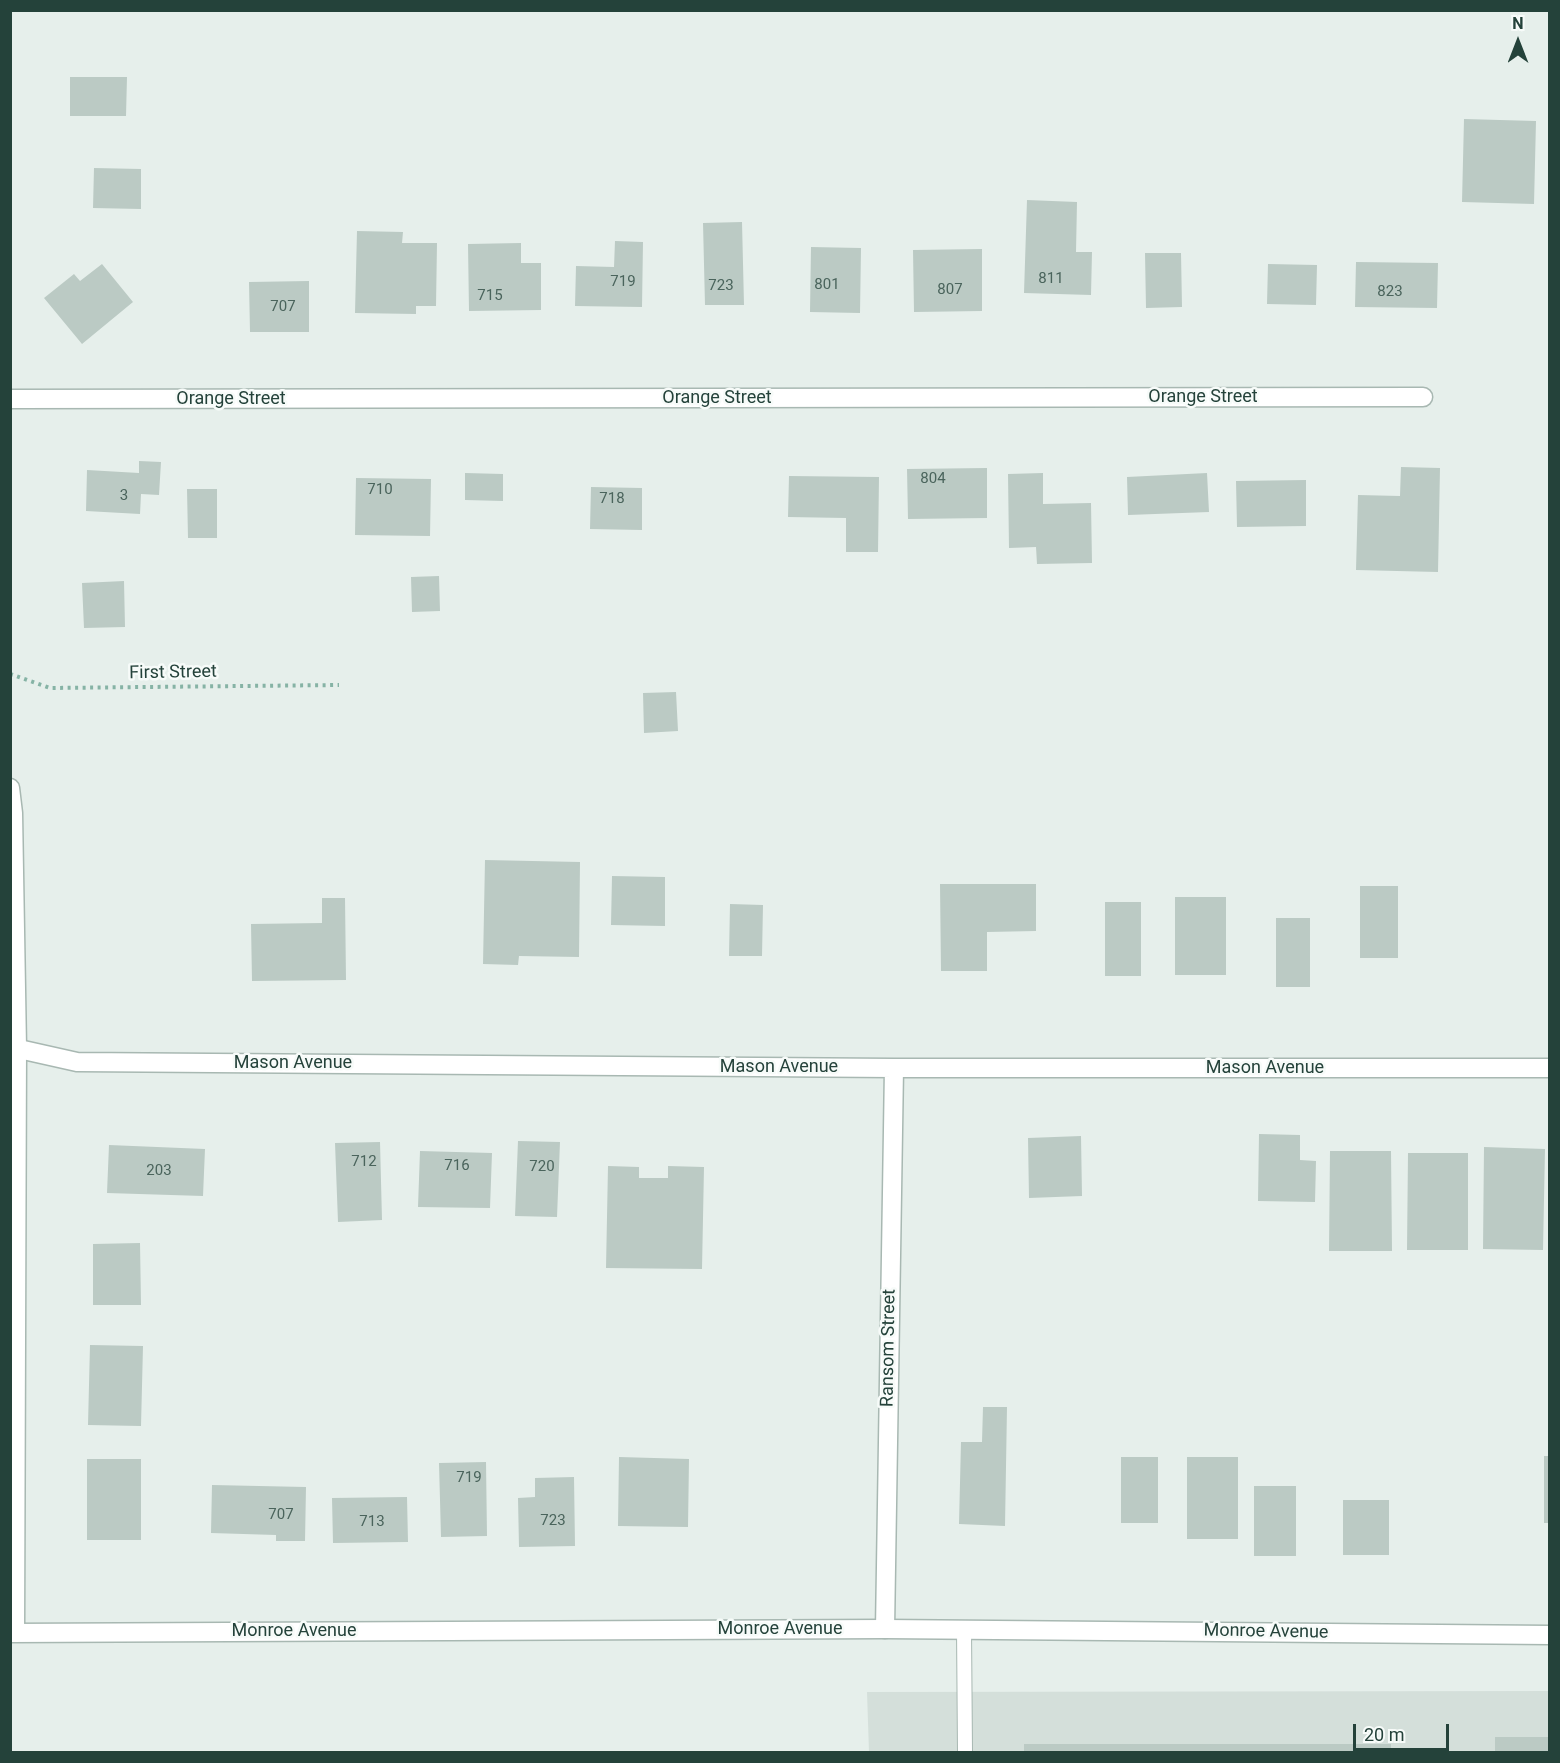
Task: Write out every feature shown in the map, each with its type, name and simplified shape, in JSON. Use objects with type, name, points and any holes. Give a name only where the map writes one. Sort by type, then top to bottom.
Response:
[{"type":"street","name":"Orange Street","points":[[10,399],[1423,397]]},
{"type":"street","points":[[10,788],[13,813],[14,1047],[13,1633]]},
{"type":"street","name":"Mason Avenue","points":[[14,1047],[77,1062],[894,1068],[1550,1068]]},
{"type":"street","name":"Ransom Street","points":[[885,1629],[894,1068]]},
{"type":"street","name":"Monroe Avenue","points":[[13,1633],[964,1629],[1550,1635]]},
{"type":"lane","points":[[964,1629],[965,1752]]},
{"type":"path","name":"First Street","points":[[10,674],[50,688],[339,685]]},
{"type":"shaded area","points":[[1549,1691],[1549,1752],[869,1752],[867,1692]]},
{"type":"building","points":[[70,77],[127,77],[126,116],[70,116]]},
{"type":"building","points":[[1464,119],[1536,121],[1534,204],[1462,202]]},
{"type":"building","points":[[94,168],[141,169],[141,209],[93,208]]},
{"type":"building","points":[[1027,200],[1077,202],[1076,252],[1092,252],[1091,295],[1024,293]]},
{"type":"building","points":[[742,222],[744,305],[705,305],[703,223]]},
{"type":"building","points":[[357,231],[403,232],[402,243],[437,243],[436,306],[416,306],[416,314],[355,313]]},
{"type":"building","points":[[615,241],[643,242],[642,307],[575,306],[576,266],[614,267]]},
{"type":"building","points":[[521,243],[521,263],[541,263],[541,310],[469,311],[468,244]]},
{"type":"building","points":[[811,247],[861,248],[860,313],[810,312]]},
{"type":"building","points":[[982,249],[982,311],[914,312],[913,250]]},
{"type":"building","points":[[1145,253],[1181,253],[1182,307],[1146,308]]},
{"type":"building","points":[[1356,262],[1438,263],[1437,308],[1355,307]]},
{"type":"building","points":[[102,264],[133,302],[82,344],[44,298],[74,274],[80,281]]},
{"type":"building","points":[[1268,264],[1317,265],[1316,305],[1267,304]]},
{"type":"building","points":[[309,281],[309,332],[250,332],[249,282]]},
{"type":"building","points":[[139,461],[161,462],[159,495],[141,494],[140,514],[86,511],[87,470],[139,473]]},
{"type":"building","points":[[1401,467],[1440,468],[1438,572],[1356,570],[1358,495],[1400,496]]},
{"type":"building","points":[[987,468],[987,518],[908,519],[907,469]]},
{"type":"building","points":[[465,473],[503,474],[503,501],[465,500]]},
{"type":"building","points":[[1043,473],[1043,504],[1091,503],[1092,563],[1037,564],[1036,547],[1009,548],[1008,474]]},
{"type":"building","points":[[1207,473],[1209,512],[1128,515],[1127,477]]},
{"type":"building","points":[[789,476],[879,477],[878,552],[846,552],[846,518],[788,517]]},
{"type":"building","points":[[356,478],[431,479],[430,536],[355,535]]},
{"type":"building","points":[[1306,480],[1306,526],[1237,527],[1236,481]]},
{"type":"building","points":[[591,487],[642,488],[642,530],[590,529]]},
{"type":"building","points":[[187,489],[217,489],[217,538],[188,538]]},
{"type":"building","points":[[439,576],[440,611],[412,612],[411,577]]},
{"type":"building","points":[[124,581],[125,627],[84,628],[82,583]]},
{"type":"building","points":[[676,692],[678,731],[644,733],[643,693]]},
{"type":"building","points":[[485,860],[580,862],[579,957],[519,956],[518,965],[483,964]]},
{"type":"building","points":[[612,876],[665,877],[665,926],[611,925]]},
{"type":"building","points":[[940,884],[1036,884],[1036,931],[987,932],[987,971],[941,971]]},
{"type":"building","points":[[1360,886],[1398,886],[1398,958],[1360,958]]},
{"type":"building","points":[[1175,897],[1226,897],[1226,975],[1175,975]]},
{"type":"building","points":[[322,898],[345,898],[346,980],[252,981],[251,924],[322,923]]},
{"type":"building","points":[[1105,902],[1141,902],[1141,976],[1105,976]]},
{"type":"building","points":[[730,904],[763,905],[762,956],[729,956]]},
{"type":"building","points":[[1276,918],[1310,918],[1310,987],[1276,987]]},
{"type":"building","points":[[1259,1134],[1300,1135],[1300,1160],[1316,1161],[1315,1202],[1258,1201]]},
{"type":"building","points":[[1081,1136],[1082,1196],[1029,1198],[1028,1138]]},
{"type":"building","points":[[518,1141],[560,1142],[557,1217],[515,1216]]},
{"type":"building","points":[[380,1142],[382,1220],[338,1222],[335,1143]]},
{"type":"building","points":[[109,1145],[205,1149],[203,1196],[107,1193]]},
{"type":"building","points":[[1484,1147],[1545,1149],[1543,1250],[1483,1249]]},
{"type":"building","points":[[420,1151],[492,1153],[490,1208],[418,1207]]},
{"type":"building","points":[[1330,1151],[1391,1151],[1392,1251],[1329,1251]]},
{"type":"building","points":[[1408,1153],[1468,1153],[1468,1250],[1407,1250]]},
{"type":"building","points":[[608,1166],[639,1167],[639,1178],[668,1178],[668,1166],[704,1167],[702,1269],[606,1268]]},
{"type":"building","points":[[140,1243],[141,1305],[93,1305],[93,1244]]},
{"type":"building","points":[[90,1345],[143,1346],[141,1426],[88,1425]]},
{"type":"building","points":[[983,1407],[1007,1407],[1005,1526],[959,1524],[961,1442],[982,1442]]},
{"type":"building","points":[[1544,1456],[1550,1456],[1550,1523],[1544,1523]]},
{"type":"building","points":[[619,1457],[689,1459],[688,1527],[618,1526]]},
{"type":"building","points":[[1121,1457],[1158,1457],[1158,1523],[1121,1523]]},
{"type":"building","points":[[1187,1457],[1238,1457],[1238,1539],[1187,1539]]},
{"type":"building","points":[[87,1459],[141,1459],[141,1540],[87,1540]]},
{"type":"building","points":[[486,1462],[487,1536],[441,1537],[439,1463]]},
{"type":"building","points":[[574,1477],[575,1546],[519,1547],[518,1498],[535,1497],[535,1478]]},
{"type":"building","points":[[212,1485],[306,1487],[305,1541],[276,1541],[276,1535],[211,1533]]},
{"type":"building","points":[[1254,1486],[1296,1486],[1296,1556],[1254,1556]]},
{"type":"building","points":[[407,1497],[408,1542],[333,1543],[332,1498]]},
{"type":"building","points":[[1343,1500],[1389,1500],[1389,1555],[1343,1555]]},
{"type":"building","points":[[1495,1737],[1550,1737],[1550,1752],[1495,1752]]},
{"type":"building","points":[[1024,1744],[1391,1744],[1391,1752],[1024,1752]]}]
